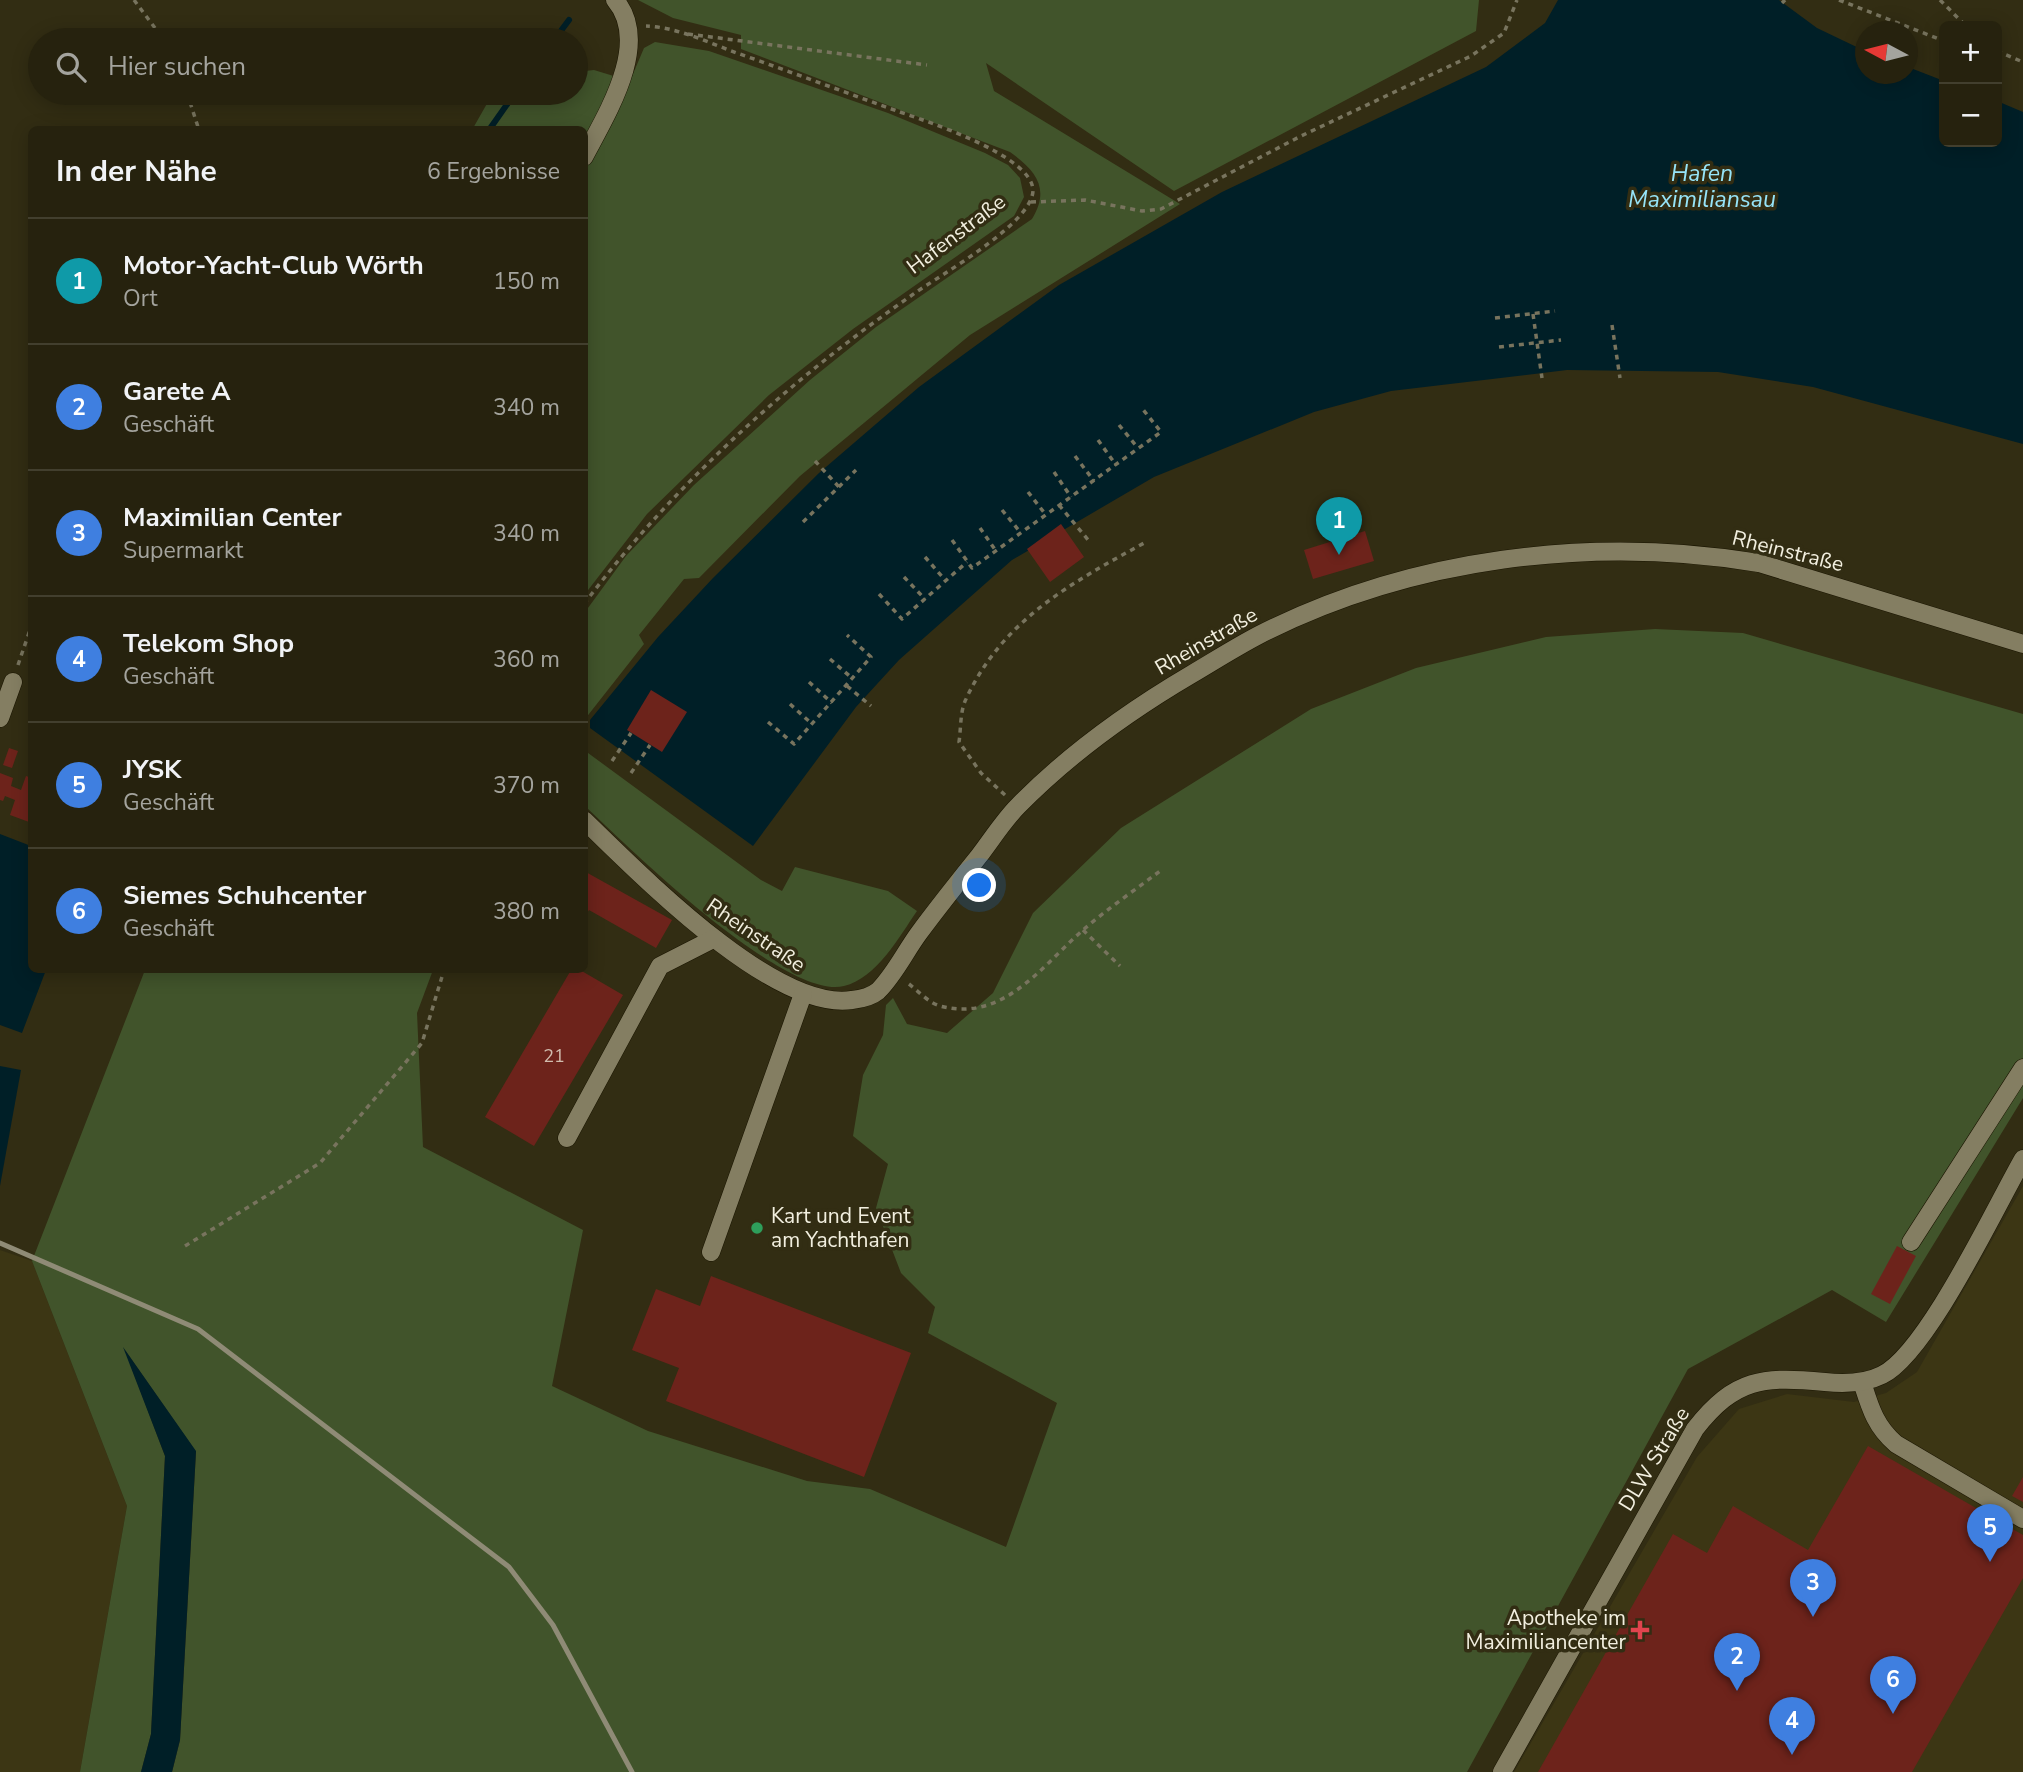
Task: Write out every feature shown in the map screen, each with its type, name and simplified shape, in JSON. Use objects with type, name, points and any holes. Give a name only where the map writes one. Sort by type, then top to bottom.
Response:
[{"type":"lane","points":[[588,148],[624,70],[630,50],[629,25],[615,0]]},
{"type":"lane","name":"Rheinstraße","points":[[588,824],[713,939],[803,994],[830,1001],[857,1000],[875,994],[894,973],[917,936],[1017,807],[1092,740],[1166,689],[1259,635],[1344,600],[1392,584],[1491,563],[1582,552],[1648,551],[1723,557],[1759,563],[2023,644]]},
{"type":"lane","points":[[0,718],[13,682]]},
{"type":"lane","points":[[567,1138],[660,966],[713,939]]},
{"type":"lane","points":[[711,1252],[803,994]]},
{"type":"lane","points":[[1911,1242],[2023,1068]]},
{"type":"lane","name":"DLW Straße","points":[[1502,1772],[1695,1429],[1710,1410],[1731,1392],[1759,1380],[1862,1382],[1897,1366],[1922,1336],[2023,1160]]},
{"type":"lane","points":[[1862,1382],[1873,1416],[1884,1433],[1896,1444],[2023,1519]]},
{"type":"path","points":[[134,0],[155,28]]},
{"type":"path","points":[[1031,202],[1085,200],[1142,211],[1161,209],[1301,135],[1471,56],[1504,33],[1517,0]]},
{"type":"path","points":[[1839,0],[1939,39]]},
{"type":"path","points":[[1940,0],[1961,21]]},
{"type":"path","name":"Hafenstraße","points":[[588,599],[616,562],[716,453],[798,382],[886,313],[1002,233],[1031,202],[1033,188],[1025,172],[1002,154],[910,116],[682,34],[652,26],[629,25]]},
{"type":"path","points":[[682,34],[721,36],[927,65]]},
{"type":"path","points":[[2002,53],[2023,62]]},
{"type":"path","points":[[191,105],[198,126]]},
{"type":"path","points":[[1495,318],[1555,311]]},
{"type":"path","points":[[1533,314],[1542,378]]},
{"type":"path","points":[[1612,325],[1620,378]]},
{"type":"path","points":[[1499,347],[1561,340]]},
{"type":"path","points":[[952,540],[972,568],[1161,432],[1141,407]]},
{"type":"path","points":[[1119,425],[1138,448]]},
{"type":"path","points":[[1098,440],[1116,465]]},
{"type":"path","points":[[1075,456],[1094,481]]},
{"type":"path","points":[[815,461],[839,487]]},
{"type":"path","points":[[803,522],[856,470]]},
{"type":"path","points":[[1054,472],[1071,497]]},
{"type":"path","points":[[1028,492],[1046,515]]},
{"type":"path","points":[[1059,505],[1089,541]]},
{"type":"path","points":[[1002,510],[1021,533]]},
{"type":"path","points":[[980,528],[996,551]]},
{"type":"path","points":[[1017,807],[981,773],[959,742],[965,701],[1000,643],[1062,588],[1146,542]]},
{"type":"path","points":[[925,557],[946,580]]},
{"type":"path","points":[[879,594],[902,619],[968,562]]},
{"type":"path","points":[[905,577],[925,599]]},
{"type":"path","points":[[768,722],[794,744],[847,686],[871,657],[847,635]]},
{"type":"path","points":[[13,682],[28,636]]},
{"type":"path","points":[[830,659],[853,679]]},
{"type":"path","points":[[809,682],[832,702]]},
{"type":"path","points":[[847,686],[871,706]]},
{"type":"path","points":[[790,704],[812,724]]},
{"type":"path","points":[[612,761],[631,733]]},
{"type":"path","points":[[631,773],[650,745]]},
{"type":"path","points":[[894,973],[938,1006],[968,1008],[1007,999],[1047,966],[1083,930],[1160,871]]},
{"type":"path","points":[[1083,930],[1120,966]]},
{"type":"path","points":[[185,1245],[320,1163],[422,1043],[442,973]]},
{"type":"shaded area","points":[[2023,1186],[2023,1772],[1514,1772],[1697,1457],[1739,1409],[1787,1394],[1854,1402],[1886,1393],[1917,1372]]},
{"type":"shaded area","points":[[0,1250],[32,1261],[127,1506],[80,1772],[0,1772]]},
{"type":"green space","points":[[638,0],[1479,0],[1476,31],[1174,191],[986,63],[994,91],[1180,204],[970,335],[800,476],[699,578],[684,579],[639,635],[644,644],[588,715],[588,608],[626,556],[694,485],[810,380],[876,327],[1032,219],[1040,198],[1038,181],[1033,173],[1010,152],[741,49],[741,35],[673,18]]},
{"type":"green space","points":[[655,42],[709,51],[888,113],[1008,165],[1020,178],[1024,197],[1014,216],[853,329],[769,395],[647,514],[588,590],[588,126],[474,126],[486,105],[588,105],[588,71],[630,81],[644,48]]},
{"type":"green space","points":[[1655,629],[1743,633],[2023,714],[2023,1098],[1886,1322],[1832,1290],[1688,1369],[1467,1772],[172,1772],[180,1740],[196,1452],[125,1350],[165,1456],[151,1734],[141,1772],[80,1772],[127,1506],[32,1261],[144,973],[432,973],[417,1013],[423,1147],[583,1230],[552,1386],[648,1431],[807,1481],[870,1489],[1006,1547],[1057,1403],[928,1333],[935,1307],[901,1273],[876,1208],[888,1164],[853,1136],[863,1075],[883,1035],[886,1005],[893,998],[907,1024],[947,1033],[993,993],[1033,913],[1121,828],[1311,709],[1416,668],[1546,637]]},
{"type":"green space","points":[[588,753],[761,880],[782,891],[795,867],[888,891],[917,911],[895,944],[867,975],[844,986],[818,984],[785,970],[747,946],[708,917],[588,809]]},
{"type":"water","name":"Hafen Maximiliansau","points":[[1558,0],[1779,0],[1817,28],[1855,46],[1855,84],[1918,84],[1918,71],[1939,79],[1939,147],[2002,147],[2002,103],[2023,112],[2023,444],[1813,387],[1718,372],[1567,370],[1391,391],[1314,412],[1154,477],[1012,560],[899,660],[856,707],[753,846],[590,728],[590,720],[658,637],[713,578],[819,473],[919,387],[1059,285],[1222,192],[1486,67],[1545,23]]},
{"type":"water","points":[[0,834],[28,845],[28,973],[45,973],[22,1033],[0,1025]]},
{"type":"water","points":[[0,1066],[21,1070],[0,1186]]},
{"type":"water","points":[[123,1347],[196,1451],[180,1740],[172,1772],[141,1772],[151,1734],[165,1456]]},
{"type":"building","points":[[1061,524],[1084,557],[1050,582],[1027,549]]},
{"type":"building","points":[[1365,531],[1374,561],[1313,579],[1304,550]]},
{"type":"building","points":[[651,690],[687,712],[662,752],[627,730]]},
{"type":"building","points":[[9,748],[18,751],[12,768],[3,765]]},
{"type":"building","points":[[0,773],[13,778],[11,786],[21,790],[28,777],[28,822],[10,815],[15,800],[5,796],[3,801],[0,800]]},
{"type":"building","points":[[588,873],[672,920],[656,948],[589,910]]},
{"type":"building","points":[[569,973],[585,973],[623,995],[534,1146],[485,1117]]},
{"type":"building","points":[[1897,1246],[1916,1256],[1890,1304],[1871,1294]]},
{"type":"building","points":[[711,1276],[911,1353],[864,1477],[666,1401],[679,1368],[632,1350],[656,1289],[700,1306]]},
{"type":"building","points":[[1868,1446],[2023,1535],[2023,1578],[1912,1772],[1538,1772],[1673,1534],[1707,1553],[1733,1506],[1808,1550]]},
{"type":"building","points":[[2023,1477],[2023,1502],[2012,1496]]},
{"type":"waterway","points":[[563,28],[569,20]]},
{"type":"waterway","points":[[492,126],[507,105]]},
{"type":"railway","points":[[0,1243],[198,1329],[509,1567],[553,1625],[632,1772]]},
{"type":"place","name":"Motor-Yacht-Club Wörth","points":[[1339,555]]},
{"type":"place","name":"Kart und Event am Yachthafen","points":[[757,1228]]},
{"type":"place","name":"JYSK","points":[[1990,1562]]},
{"type":"place","name":"Maximilian Center","points":[[1813,1617]]},
{"type":"place","name":"Apotheke im Maximiliancenter","points":[[1640,1630]]},
{"type":"place","name":"Garete A","points":[[1737,1691]]},
{"type":"place","name":"Siemes Schuhcenter","points":[[1893,1714]]},
{"type":"place","name":"Telekom Shop","points":[[1792,1755]]}]
